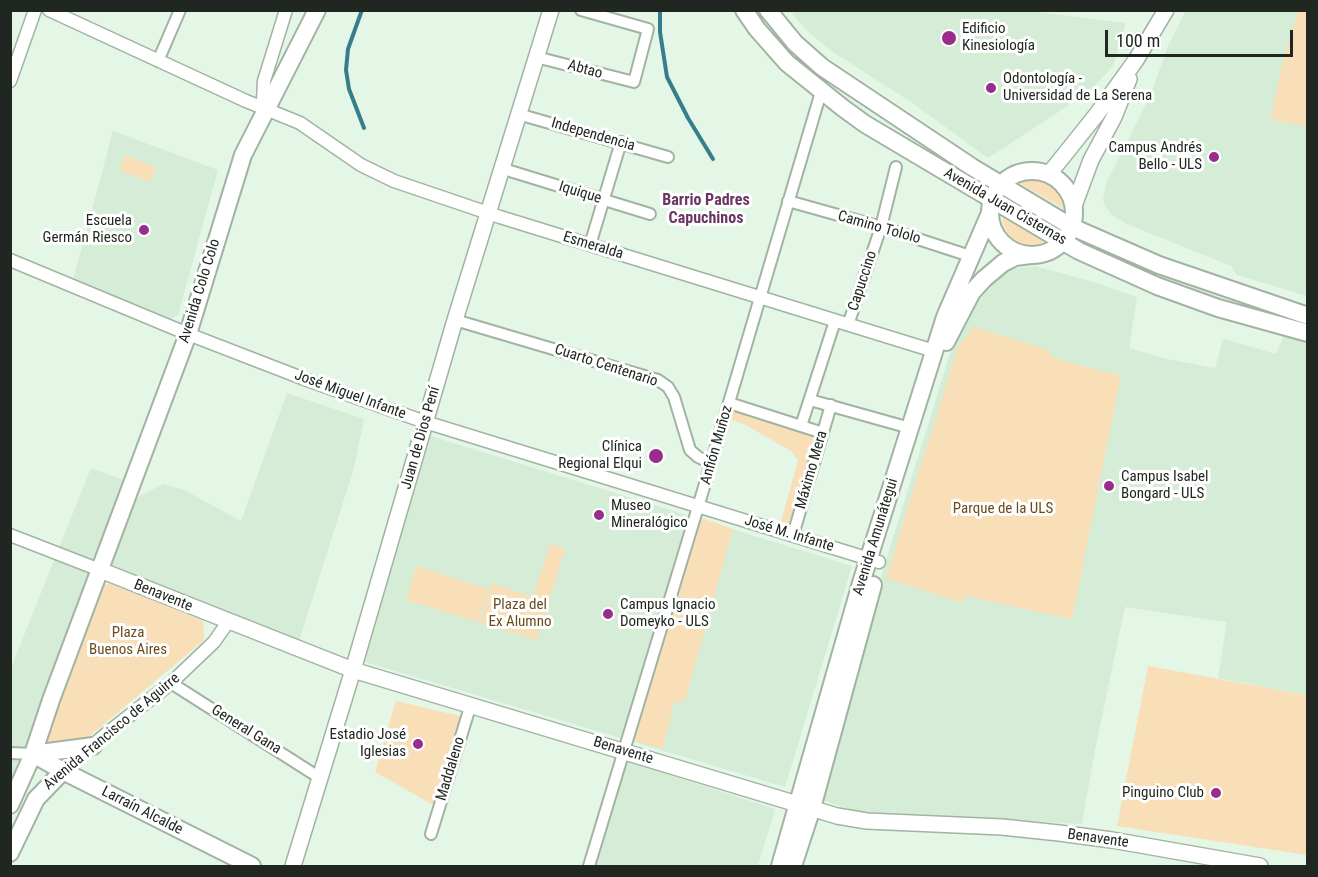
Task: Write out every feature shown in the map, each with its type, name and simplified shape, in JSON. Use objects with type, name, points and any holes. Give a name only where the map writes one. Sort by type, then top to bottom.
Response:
[{"type":"main road","points":[[266,109],[317,10]]},
{"type":"main road","name":"Juan de Dios Pení","points":[[293,867],[455,320],[551,10]]},
{"type":"main road","name":"Avenida Juan Cisternas","points":[[744,10],[774,49],[820,92],[991,206],[1308,316]]},
{"type":"main road","name":"Avenida Juan Cisternas","points":[[768,10],[795,43],[822,67],[900,121],[1001,184],[1067,234],[1079,251],[1157,286],[1218,308],[1308,333]]},
{"type":"main road","points":[[1049,174],[1136,60],[1166,10]]},
{"type":"main road","points":[[1067,234],[1074,206],[1091,160],[1117,111],[1136,60]]},
{"type":"main road","name":"Avenida Colo Colo","points":[[100,570],[188,334],[243,155],[266,109]]},
{"type":"main road","points":[[1001,184],[1020,172],[1035,170],[1049,174],[1066,187],[1074,206]]},
{"type":"main road","name":"Avenida Amunátegui","points":[[793,867],[806,806],[910,428],[945,316],[1001,184]]},
{"type":"main road","points":[[991,206],[993,229],[1002,243],[1016,252],[1031,255]]},
{"type":"main road","name":"Avenida Amunátegui","points":[[874,560],[947,340],[972,292],[984,279],[1009,260],[1048,252],[1067,234]]},
{"type":"main road","name":"Benavente","points":[[100,570],[353,670],[837,816],[867,821],[1002,827],[1059,833],[1112,840],[1220,863],[1260,867]]},
{"type":"main road","name":"Avenida Francisco de Aguirre","points":[[10,805],[33,754],[100,570]]},
{"type":"main road","points":[[33,754],[93,746]]},
{"type":"main road","name":"Larraín Alcalde","points":[[33,754],[252,867]]},
{"type":"main road","name":"Avenida Francisco de Aguirre","points":[[10,853],[36,799],[63,771]]},
{"type":"main road","name":"Avenida Amunátegui","points":[[780,867],[806,806]]},
{"type":"street","points":[[10,81],[35,10]]},
{"type":"street","name":"Esmeralda","points":[[49,10],[308,127],[351,159],[382,177],[488,213],[934,351]]},
{"type":"street","points":[[158,61],[180,10]]},
{"type":"street","name":"Avenida Colo Colo","points":[[266,109],[263,100],[264,81],[286,10]]},
{"type":"street","name":"Abtao","points":[[536,57],[634,82],[648,29],[581,10]]},
{"type":"street","name":"Anfión Muñoz","points":[[589,867],[699,507],[820,92]]},
{"type":"street","name":"Independencia","points":[[518,114],[668,157]]},
{"type":"street","points":[[590,245],[621,142]]},
{"type":"street","name":"Capuccino","points":[[848,325],[881,227],[896,167]]},
{"type":"street","name":"Iquique","points":[[510,171],[650,214]]},
{"type":"street","name":"Camino Tololo","points":[[788,201],[881,227],[970,256]]},
{"type":"street","name":"José Miguel Infante","points":[[10,260],[188,334],[425,422],[699,507]]},
{"type":"street","name":"Cuarto Centenario","points":[[455,320],[658,380],[668,387],[674,397],[690,450],[711,463]]},
{"type":"street","name":"Máximo Mera","points":[[801,426],[835,321]]},
{"type":"street","points":[[810,400],[910,428]]},
{"type":"street","points":[[729,403],[823,433]]},
{"type":"street","name":"Máximo Mera","points":[[793,536],[831,405]]},
{"type":"street","name":"José M. Infante","points":[[699,507],[874,560]]},
{"type":"street","name":"Benavente","points":[[10,535],[100,570]]},
{"type":"street","name":"Avenida Francisco de Aguirre","points":[[63,771],[171,683],[214,642],[228,622]]},
{"type":"street","name":"General Gana","points":[[171,683],[320,778]]},
{"type":"street","name":"Maddaleno","points":[[431,834],[471,704]]},
{"type":"street","points":[[10,753],[33,754]]},
{"type":"shaded area","name":"Odontología - Universidad de La Serena","points":[[790,11],[1029,11],[1126,23],[1113,66],[1086,95],[1070,93],[1069,105],[988,158],[911,102],[833,52],[808,32]]},
{"type":"shaded area","name":"Campus Andrés Bello - ULS","points":[[1186,11],[1307,11],[1307,296],[1237,275],[1231,266],[1127,224],[1112,215],[1105,206],[1103,200],[1106,183],[1149,99],[1168,46]]},
{"type":"shaded area","name":"Escuela Germán Riesco","points":[[113,131],[218,170],[178,315],[165,322],[73,280]]},
{"type":"shaded area","name":"Campus Isabel Bongard - ULS","points":[[1035,266],[1137,297],[1129,348],[1167,359],[1215,368],[1223,339],[1276,354],[1284,335],[1307,341],[1307,695],[1218,678],[1227,622],[1125,607],[1082,824],[855,811],[813,797],[956,334],[978,291],[990,281],[1012,269]]},
{"type":"shaded area","points":[[287,393],[364,419],[354,468],[299,641],[105,566],[133,500],[163,484],[184,490],[241,521]]},
{"type":"shaded area","name":"Campus Ignacio Domeyko - ULS","points":[[427,435],[852,566],[785,787],[365,662]]},
{"type":"shaded area","points":[[91,468],[126,481],[11,789],[11,668]]},
{"type":"shaded area","points":[[623,760],[775,809],[758,866],[591,866]]},
{"type":"green space","points":[[1298,11],[1307,11],[1307,126],[1271,120],[1280,72]]},
{"type":"green space","points":[[125,155],[156,167],[150,182],[119,170]]},
{"type":"green space","points":[[1036,176],[1050,178],[1062,187],[1069,198],[1071,213],[1018,182]]},
{"type":"green space","points":[[1002,214],[1050,243],[1028,246],[1017,242],[1004,227]]},
{"type":"green space","name":"Parque de la ULS","points":[[974,327],[1048,350],[1052,356],[1063,361],[1121,376],[1072,619],[965,596],[962,603],[886,578],[958,347]]},
{"type":"green space","points":[[733,410],[819,436],[793,525],[781,522],[798,460],[791,451],[744,424],[730,419]]},
{"type":"green space","points":[[699,517],[733,529],[685,701],[674,703],[663,749],[632,740]]},
{"type":"green space","name":"Plaza del Ex Alumno","points":[[550,544],[565,549],[537,640],[480,623],[491,583],[533,597]]},
{"type":"green space","points":[[416,566],[488,589],[478,622],[406,600]]},
{"type":"green space","name":"Plaza Buenos Aires","points":[[112,584],[203,621],[204,640],[85,740],[53,747],[45,743],[99,585]]},
{"type":"green space","name":"Pinguino Club","points":[[1148,666],[1307,695],[1307,855],[1117,826]]},
{"type":"green space","name":"Estadio José Iglesias","points":[[396,701],[460,716],[437,807],[375,772]]},
{"type":"waterway","points":[[362,10],[348,49],[346,70],[349,89],[364,128]]},
{"type":"waterway","points":[[660,10],[660,32],[667,77],[713,159]]},
{"type":"place","name":"Edificio Kinesiología","points":[[949,38]]},
{"type":"place","name":"Odontología - Universidad de La Serena","points":[[991,88]]},
{"type":"place","name":"Campus Andrés Bello - ULS","points":[[1214,157]]},
{"type":"place","name":"Escuela Germán Riesco","points":[[144,230]]},
{"type":"place","name":"Clínica Regional Elqui","points":[[656,456]]},
{"type":"place","name":"Campus Isabel Bongard - ULS","points":[[1109,486]]},
{"type":"place","name":"Museo Mineralógico","points":[[599,515]]},
{"type":"place","name":"Campus Ignacio Domeyko - ULS","points":[[608,614]]},
{"type":"place","name":"Estadio José Iglesias","points":[[418,744]]},
{"type":"place","name":"Pinguino Club","points":[[1216,793]]},
{"type":"district","name":"Barrio Padres Capuchinos","points":[[706,210]]}]
